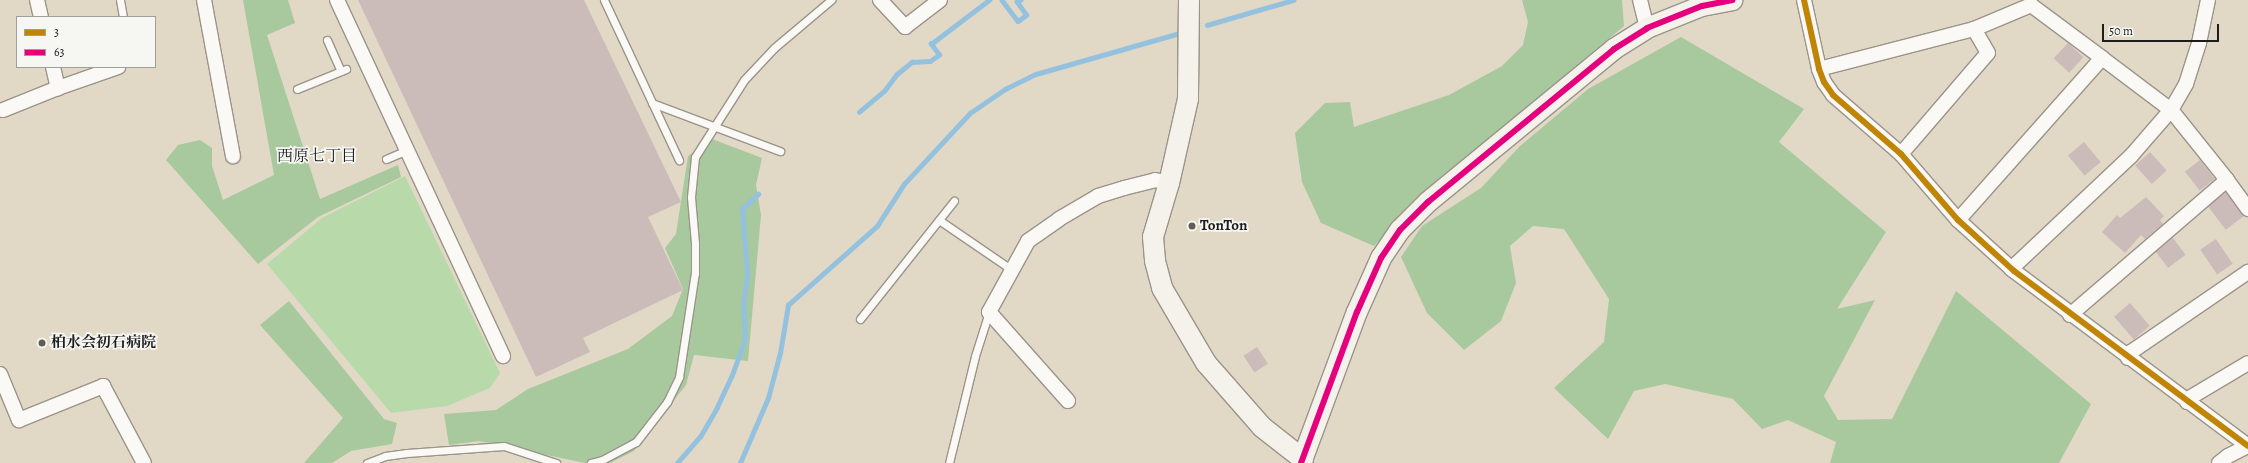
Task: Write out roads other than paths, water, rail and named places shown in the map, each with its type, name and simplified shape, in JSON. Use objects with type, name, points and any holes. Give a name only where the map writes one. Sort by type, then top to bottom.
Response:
[{"type":"street","points":[[37,0],[41,16]]},
{"type":"street","points":[[204,0],[233,156]]},
{"type":"street","points":[[337,0],[503,356]]},
{"type":"street","points":[[880,0],[905,27],[940,0]]},
{"type":"street","points":[[1189,0],[1188,99],[1169,183],[1153,237],[1155,261],[1162,288],[1206,363],[1262,427],[1304,462],[1357,312],[1381,258],[1400,230],[1428,202],[1614,49],[1647,28],[1702,6],[1732,0]]},
{"type":"street","points":[[1640,0],[1647,28]]},
{"type":"street","points":[[1804,0],[1819,69],[1824,82],[1833,95],[1901,154],[1958,220],[2011,269],[2070,315],[2248,446],[2228,456],[2219,463]]},
{"type":"street","points":[[2011,269],[2131,156],[2171,110],[2186,84],[2199,43],[2208,0]]},
{"type":"street","points":[[1819,69],[1974,29],[2034,3],[2102,58],[2171,110],[2248,208]]},
{"type":"street","points":[[1901,154],[1988,53],[1974,29]]},
{"type":"street","points":[[1958,220],[2102,58]]},
{"type":"street","points":[[53,68],[58,88]]},
{"type":"street","points":[[3,110],[58,88],[115,68]]},
{"type":"street","points":[[1068,401],[989,312],[1028,241],[1079,206],[1098,196],[1154,180],[1169,183]]},
{"type":"street","points":[[2070,315],[2227,180]]},
{"type":"street","points":[[2128,358],[2131,352],[2248,272]]},
{"type":"street","points":[[2187,402],[2191,397],[2248,363]]},
{"type":"street","points":[[0,374],[19,420],[103,386],[144,463]]},
{"type":"lane","points":[[120,0],[123,16]]},
{"type":"lane","points":[[604,0],[680,160]]},
{"type":"lane","points":[[591,463],[602,460],[636,442],[664,408],[679,377],[695,273],[696,243],[690,197],[695,157],[749,75],[774,48],[831,0]]},
{"type":"lane","points":[[297,89],[343,70],[327,40]]},
{"type":"lane","points":[[652,103],[715,128],[780,151]]},
{"type":"lane","points":[[386,159],[407,150]]},
{"type":"lane","points":[[860,319],[954,201]]},
{"type":"lane","points":[[939,220],[1012,270]]},
{"type":"lane","points":[[949,463],[975,356],[989,312]]},
{"type":"lane","points":[[367,463],[385,456],[408,453],[504,446],[556,463]]},
{"type":"waterway","points":[[859,112],[884,91],[897,74],[912,62],[930,61],[939,55],[931,44],[989,0]]},
{"type":"waterway","points":[[1002,0],[1018,21],[1026,15],[1017,2],[1020,0]]},
{"type":"waterway","points":[[1207,25],[1293,0]]},
{"type":"waterway","points":[[740,463],[768,398],[780,353],[788,305],[877,226],[904,184],[970,113],[1005,89],[1036,74],[1180,33]]},
{"type":"waterway","points":[[677,463],[700,437],[717,407],[732,375],[745,339],[743,304],[747,274],[742,209],[758,194]]},
{"type":"place","name":"TonTon","points":[[1192,226]]},
{"type":"place","name":"柏水会初石病院","points":[[42,343]]},
{"type":"district","name":"西原七丁目","points":[[317,156]]}]
